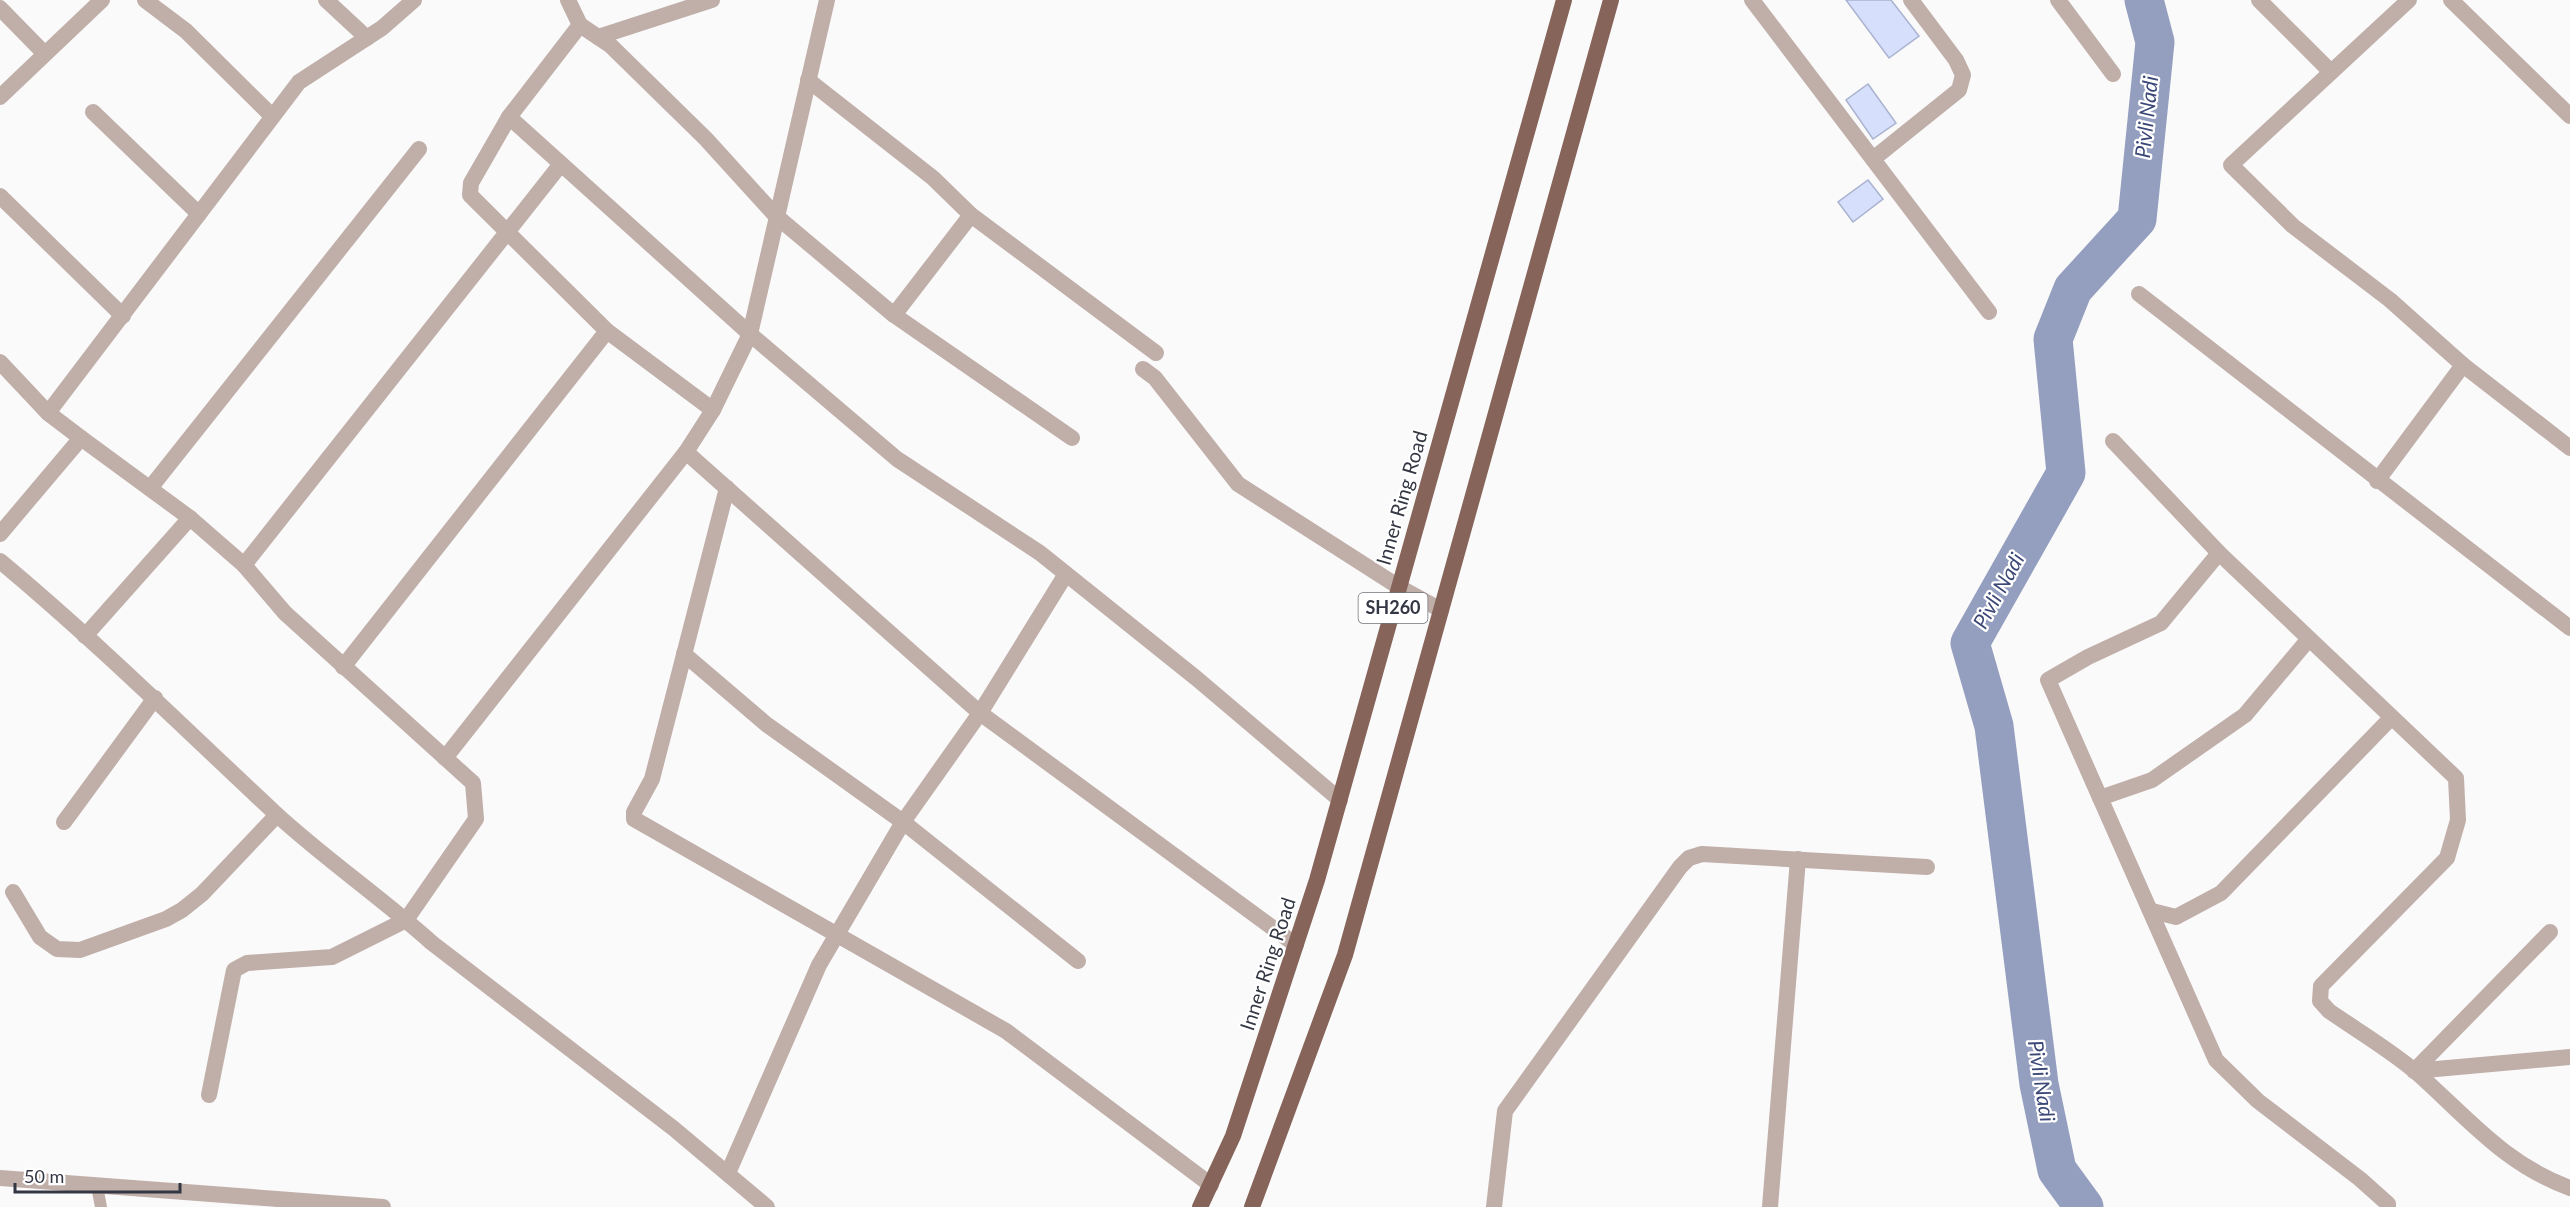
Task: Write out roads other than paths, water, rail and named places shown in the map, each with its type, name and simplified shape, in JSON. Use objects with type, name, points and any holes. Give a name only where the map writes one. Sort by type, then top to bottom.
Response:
[{"type":"highway","name":"Inner Ring Road","points":[[1200,1207],[1233,1136],[1296,945],[1340,800],[1564,0]]},
{"type":"highway","name":"SH260","points":[[1252,1207],[1345,955],[1611,0]]},
{"type":"street","points":[[0,97],[102,0]]},
{"type":"street","points":[[145,0],[186,31],[272,116]]},
{"type":"street","points":[[326,0],[367,38]]},
{"type":"street","points":[[48,413],[299,82],[367,38],[414,0]]},
{"type":"street","points":[[568,0],[580,25],[610,45],[706,139],[776,216],[894,315],[1072,438]]},
{"type":"street","points":[[598,37],[712,0]]},
{"type":"street","points":[[445,758],[686,452],[713,410],[750,334],[827,0]]},
{"type":"street","points":[[1752,0],[1989,312]]},
{"type":"street","points":[[1873,159],[1959,90],[1963,75],[1956,60],[1911,0]]},
{"type":"street","points":[[2058,0],[2114,74]]},
{"type":"street","points":[[2259,0],[2331,72]]},
{"type":"street","points":[[2409,0],[2231,165],[2293,226],[2390,300],[2463,365],[2570,448]]},
{"type":"street","points":[[2451,0],[2570,116]]},
{"type":"street","points":[[0,8],[44,53]]},
{"type":"street","points":[[580,25],[509,117],[471,183],[470,195],[607,332],[713,410]]},
{"type":"street","points":[[808,80],[933,178],[971,214],[1156,352]]},
{"type":"street","points":[[93,112],[199,214]]},
{"type":"street","points":[[509,117],[750,334],[897,459],[1040,553],[1196,678],[1340,800]]},
{"type":"street","points":[[151,487],[419,149]]},
{"type":"street","points":[[244,565],[561,164]]},
{"type":"street","points":[[0,196],[123,316]]},
{"type":"street","points":[[894,315],[971,214]]},
{"type":"street","points":[[2139,294],[2377,481],[2570,628]]},
{"type":"street","points":[[343,667],[607,332]]},
{"type":"street","points":[[0,362],[48,413],[151,487],[244,565],[285,613],[473,783],[476,819],[406,920],[332,957],[247,963],[234,970],[209,1095]]},
{"type":"street","points":[[2377,481],[2463,365]]},
{"type":"street","points":[[1143,369],[1155,378],[1238,484],[1399,587],[1441,610]]},
{"type":"street","points":[[0,534],[81,438]]},
{"type":"street","points":[[2113,441],[2219,553],[2308,640],[2456,778],[2458,820],[2454,840],[2446,858],[2321,986],[2320,1001],[2329,1011],[2414,1071],[2507,1156],[2550,1181],[2570,1188]]},
{"type":"street","points":[[686,452],[980,713],[1296,945]]},
{"type":"street","points":[[727,488],[652,779],[634,812],[634,819],[839,933],[1006,1031],[1211,1185]]},
{"type":"street","points":[[85,636],[190,518]]},
{"type":"street","points":[[2219,553],[2161,623],[2088,657],[2048,680],[2216,1060],[2258,1101],[2360,1179],[2388,1204],[2388,1207]]},
{"type":"street","points":[[0,561],[155,698],[277,815],[432,943],[728,1173],[767,1207]]},
{"type":"street","points":[[728,1173],[819,965],[903,822],[980,713],[1066,574]]},
{"type":"street","points":[[2100,798],[2152,780],[2245,715],[2308,640]]},
{"type":"street","points":[[684,654],[766,724],[903,822],[1078,961]]},
{"type":"street","points":[[64,822],[155,698]]},
{"type":"street","points":[[2160,929],[2176,917],[2221,893],[2391,718]]},
{"type":"street","points":[[13,892],[40,937],[57,949],[80,950],[166,919],[182,910],[202,894],[277,815]]},
{"type":"street","points":[[1494,1207],[1505,1111],[1680,867],[1689,858],[1702,854],[1927,867]]},
{"type":"street","points":[[1770,1207],[1798,859]]},
{"type":"street","points":[[2152,912],[2176,917]]},
{"type":"street","points":[[2414,1071],[2550,932]]},
{"type":"street","points":[[2414,1071],[2570,1058]]},
{"type":"street","points":[[0,1178],[383,1207]]},
{"type":"lane","points":[[97,1185],[101,1207]]},
{"type":"waterway","name":"Pivli Nadi","points":[[2084,1207],[2057,1170],[2039,1084],[1994,726],[1970,643],[2066,473],[2053,339],[2073,289],[2137,219],[2155,42],[2144,0]]}]
